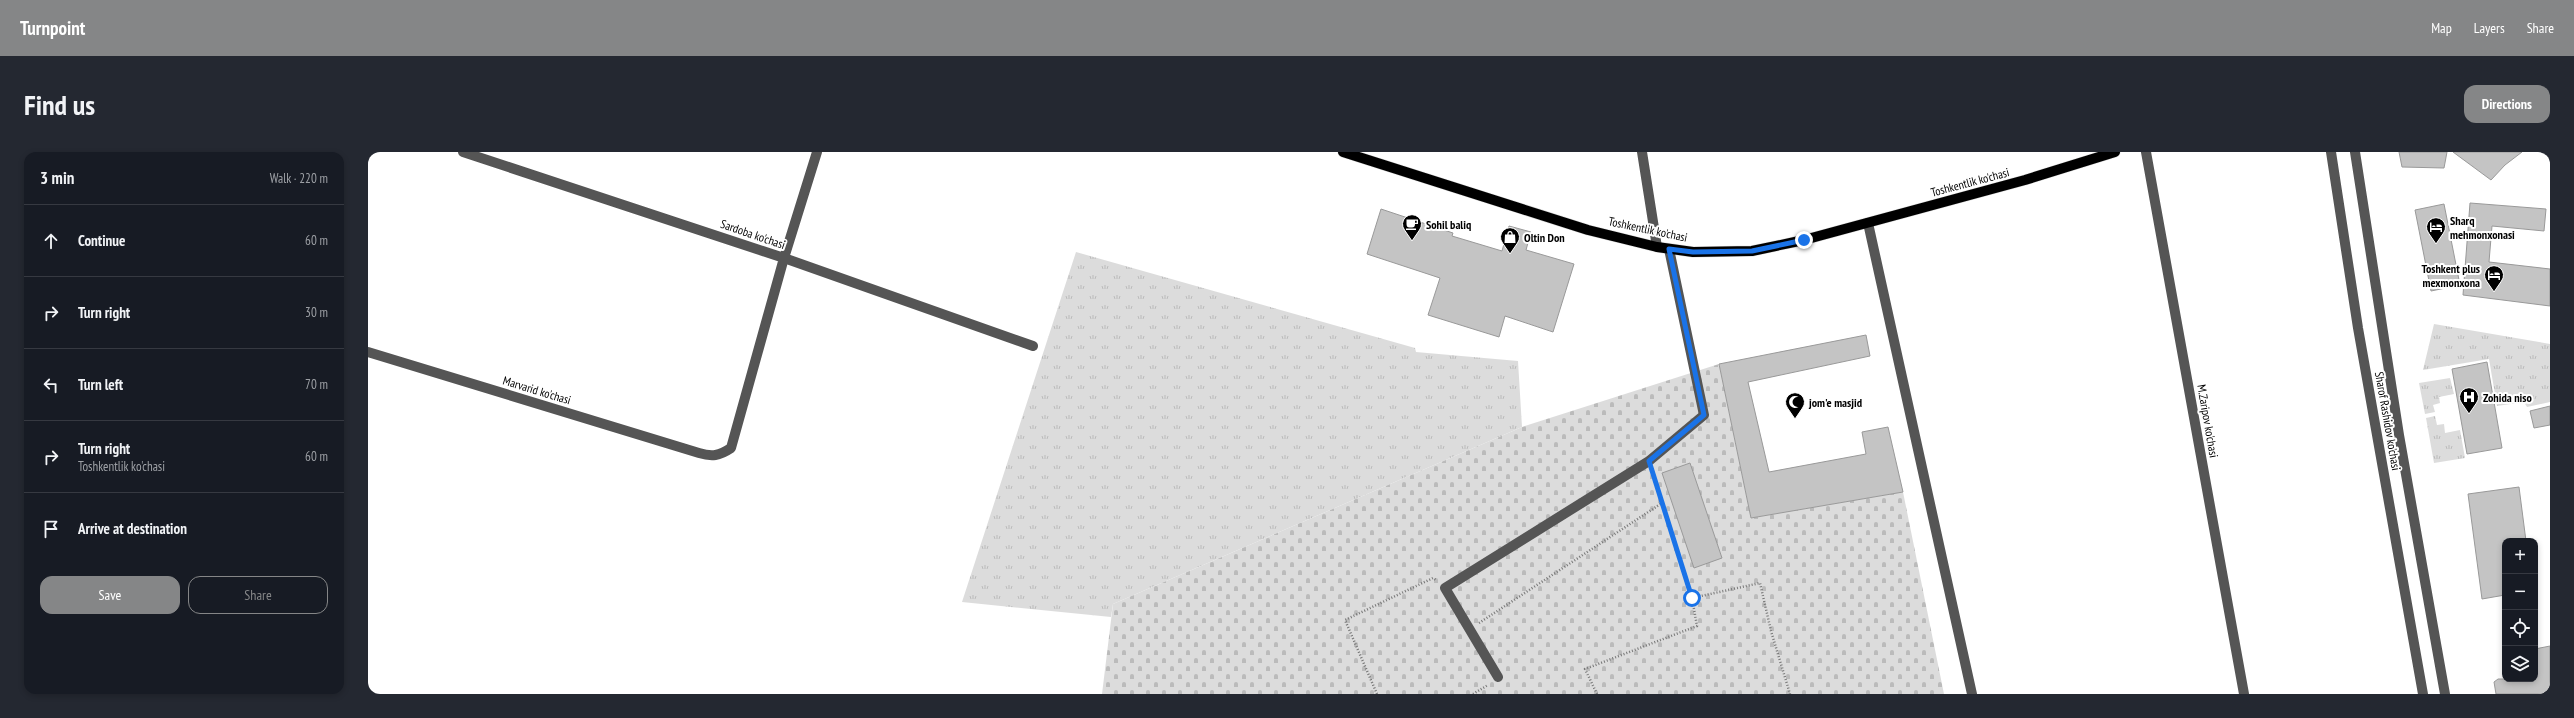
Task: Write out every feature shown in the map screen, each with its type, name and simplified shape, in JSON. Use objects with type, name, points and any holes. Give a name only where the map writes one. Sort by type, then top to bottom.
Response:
[{"type":"main road","name":"Toshkentlik ko'chasi","points":[[1343,152],[1588,230],[1657,247],[1693,252],[1752,251],[1868,223],[2025,180],[2115,152]]},
{"type":"street","name":"Sardoba ko'chasi","points":[[463,152],[784,258],[1032,346]]},
{"type":"street","name":"Marvarid ko'chasi","points":[[368,352],[699,454],[714,457],[731,448],[784,258],[817,152]]},
{"type":"street","points":[[1642,152],[1657,247]]},
{"type":"street","name":"M.Zaripov ko'chasi","points":[[2146,152],[2244,694]]},
{"type":"street","name":"Sharof Rashidov ko'chasi","points":[[2331,152],[2359,336],[2423,694]]},
{"type":"street","points":[[2355,152],[2399,435],[2445,694]]},
{"type":"street","points":[[1868,223],[1972,694]]},
{"type":"street","points":[[1498,677],[1445,588],[1649,461],[1704,415],[1669,249]]},
{"type":"path","points":[[1596,694],[1585,668],[1698,626],[1692,598],[1649,461]]},
{"type":"path","points":[[1469,630],[1662,502]]},
{"type":"path","points":[[1377,694],[1345,620],[1433,578],[1445,588]]},
{"type":"path","points":[[1692,598],[1760,583],[1771,631],[1790,694]]},
{"type":"path","points":[[1473,694],[1498,677]]},
{"type":"green space","points":[[1076,252],[1415,348],[1416,352],[1518,361],[1522,427],[1113,604],[1111,617],[962,602]]},
{"type":"green space","points":[[2434,324],[2550,344],[2550,402],[2527,407],[2524,402],[2497,406],[2489,359],[2423,370]]},
{"type":"green space","points":[[1719,364],[1751,518],[1903,492],[1944,694],[1102,694],[1113,604],[1522,427]]},
{"type":"green space","points":[[2450,378],[2454,394],[2439,397],[2440,403],[2433,405],[2435,412],[2425,414],[2419,383]]},
{"type":"green space","points":[[2435,416],[2437,425],[2444,424],[2445,433],[2460,430],[2465,458],[2434,463],[2426,418]]},
{"type":"building","points":[[2399,152],[2447,152],[2444,168],[2402,167]]},
{"type":"building","points":[[2453,152],[2522,152],[2505,165],[2491,180]]},
{"type":"building","points":[[2470,203],[2546,209],[2544,231],[2492,226],[2489,262],[2550,269],[2550,306],[2463,295]]},
{"type":"building","points":[[2444,204],[2460,285],[2431,291],[2415,210]]},
{"type":"building","points":[[1381,209],[1453,233],[1452,236],[1502,251],[1509,226],[1531,232],[1526,250],[1574,264],[1553,332],[1505,316],[1499,337],[1428,315],[1440,278],[1367,254]]},
{"type":"building","points":[[1866,335],[1870,356],[1748,382],[1769,472],[1866,454],[1862,432],[1888,427],[1903,492],[1751,518],[1719,364]]},
{"type":"building","points":[[2487,362],[2502,448],[2467,454],[2452,369]]},
{"type":"building","points":[[2550,406],[2550,425],[2534,428],[2530,411]]},
{"type":"building","points":[[1690,463],[1722,558],[1694,568],[1662,473]]},
{"type":"building","points":[[2519,487],[2526,538],[2502,538],[2502,596],[2482,599],[2468,494]]},
{"type":"building","points":[[2550,646],[2550,694],[2496,694],[2494,682],[2498,679],[2502,679],[2502,682],[2538,682],[2538,648]]},
{"type":"place","name":"Sohil baliq","points":[[1412,241]]},
{"type":"place","name":"Sharq mehmonxonasi","points":[[2436,244]]},
{"type":"place","name":"Oltin Don","points":[[1510,254]]},
{"type":"place","name":"Toshkent plus mexmonxona","points":[[2494,292]]},
{"type":"place","name":"Zohida niso","points":[[2469,414]]},
{"type":"place","name":"jom'e masjid","points":[[1795,419]]},
{"type":"route","points":[[1692,598],[1649,461],[1704,415],[1669,249],[1693,252],[1752,251],[1804,240]]}]
